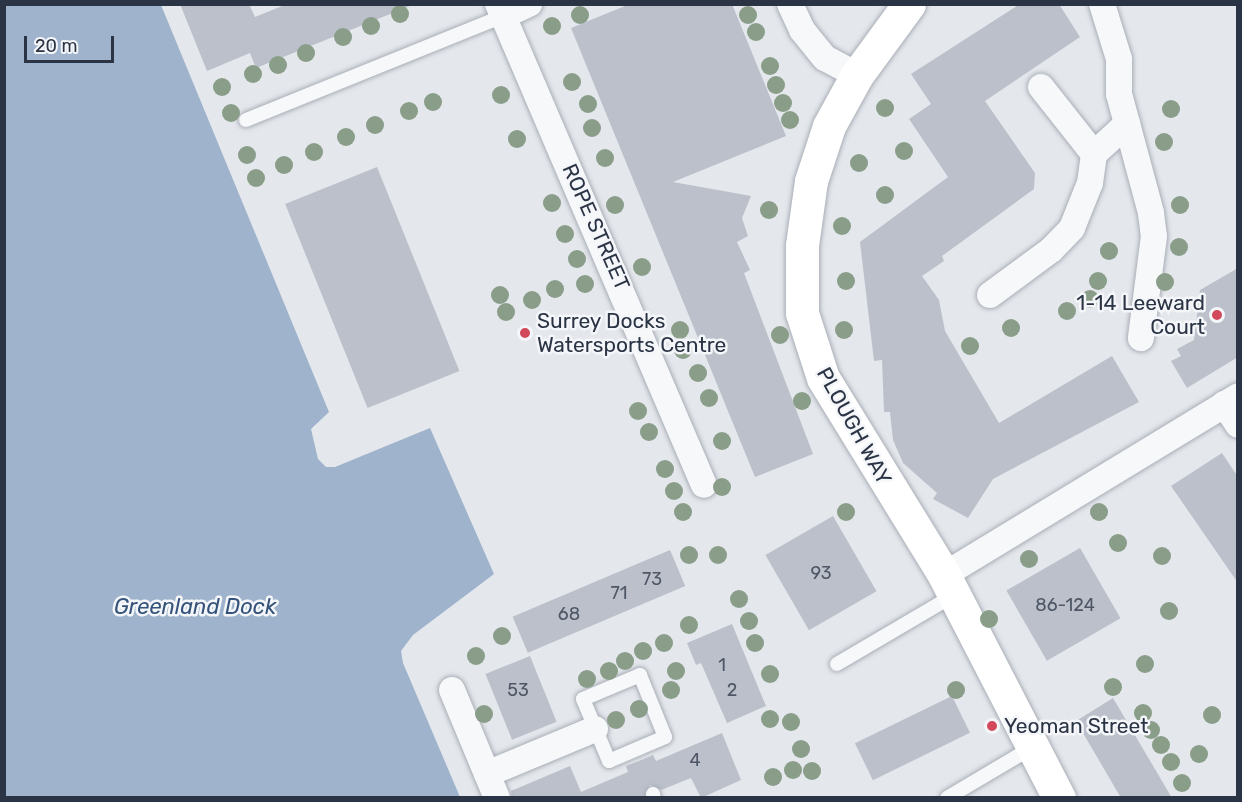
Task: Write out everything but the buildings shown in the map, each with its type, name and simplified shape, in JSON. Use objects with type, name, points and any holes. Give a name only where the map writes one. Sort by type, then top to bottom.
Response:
[{"type":"main road","name":"PLOUGH WAY","points":[[909,4],[857,75],[829,126],[811,181],[802,245],[802,313],[823,378],[949,585],[1059,798]]},
{"type":"street","points":[[500,10],[529,4]]},
{"type":"street","points":[[790,4],[802,30],[825,58],[857,75]]},
{"type":"street","points":[[1102,4],[1119,58],[1119,94],[1144,179],[1154,236],[1141,338]]},
{"type":"street","name":"ROPE STREET","points":[[500,10],[704,485]]},
{"type":"street","points":[[1041,87],[1094,154]]},
{"type":"street","points":[[990,295],[1051,249],[1071,228],[1090,183],[1094,154],[1127,124]]},
{"type":"street","points":[[949,585],[1233,408]]},
{"type":"street","points":[[452,690],[497,798]]},
{"type":"street","points":[[487,774],[595,729]]},
{"type":"lane","points":[[246,120],[500,10]]},
{"type":"lane","points":[[837,664],[949,585]]},
{"type":"lane","points":[[640,675],[665,737],[636,755],[609,761],[595,729],[583,699],[640,675]]},
{"type":"lane","points":[[947,798],[1034,747]]},
{"type":"water","name":"Greenland Dock","points":[[5,4],[161,5],[329,412],[311,429],[318,459],[326,467],[335,467],[430,428],[494,574],[413,635],[401,651],[403,663],[460,797],[5,797]]},
{"type":"place","name":"1-14 Leeward Court","points":[[1217,315]]},
{"type":"place","name":"Surrey Docks Watersports Centre","points":[[525,333]]},
{"type":"place","name":"Yeoman Street","points":[[992,726]]}]
